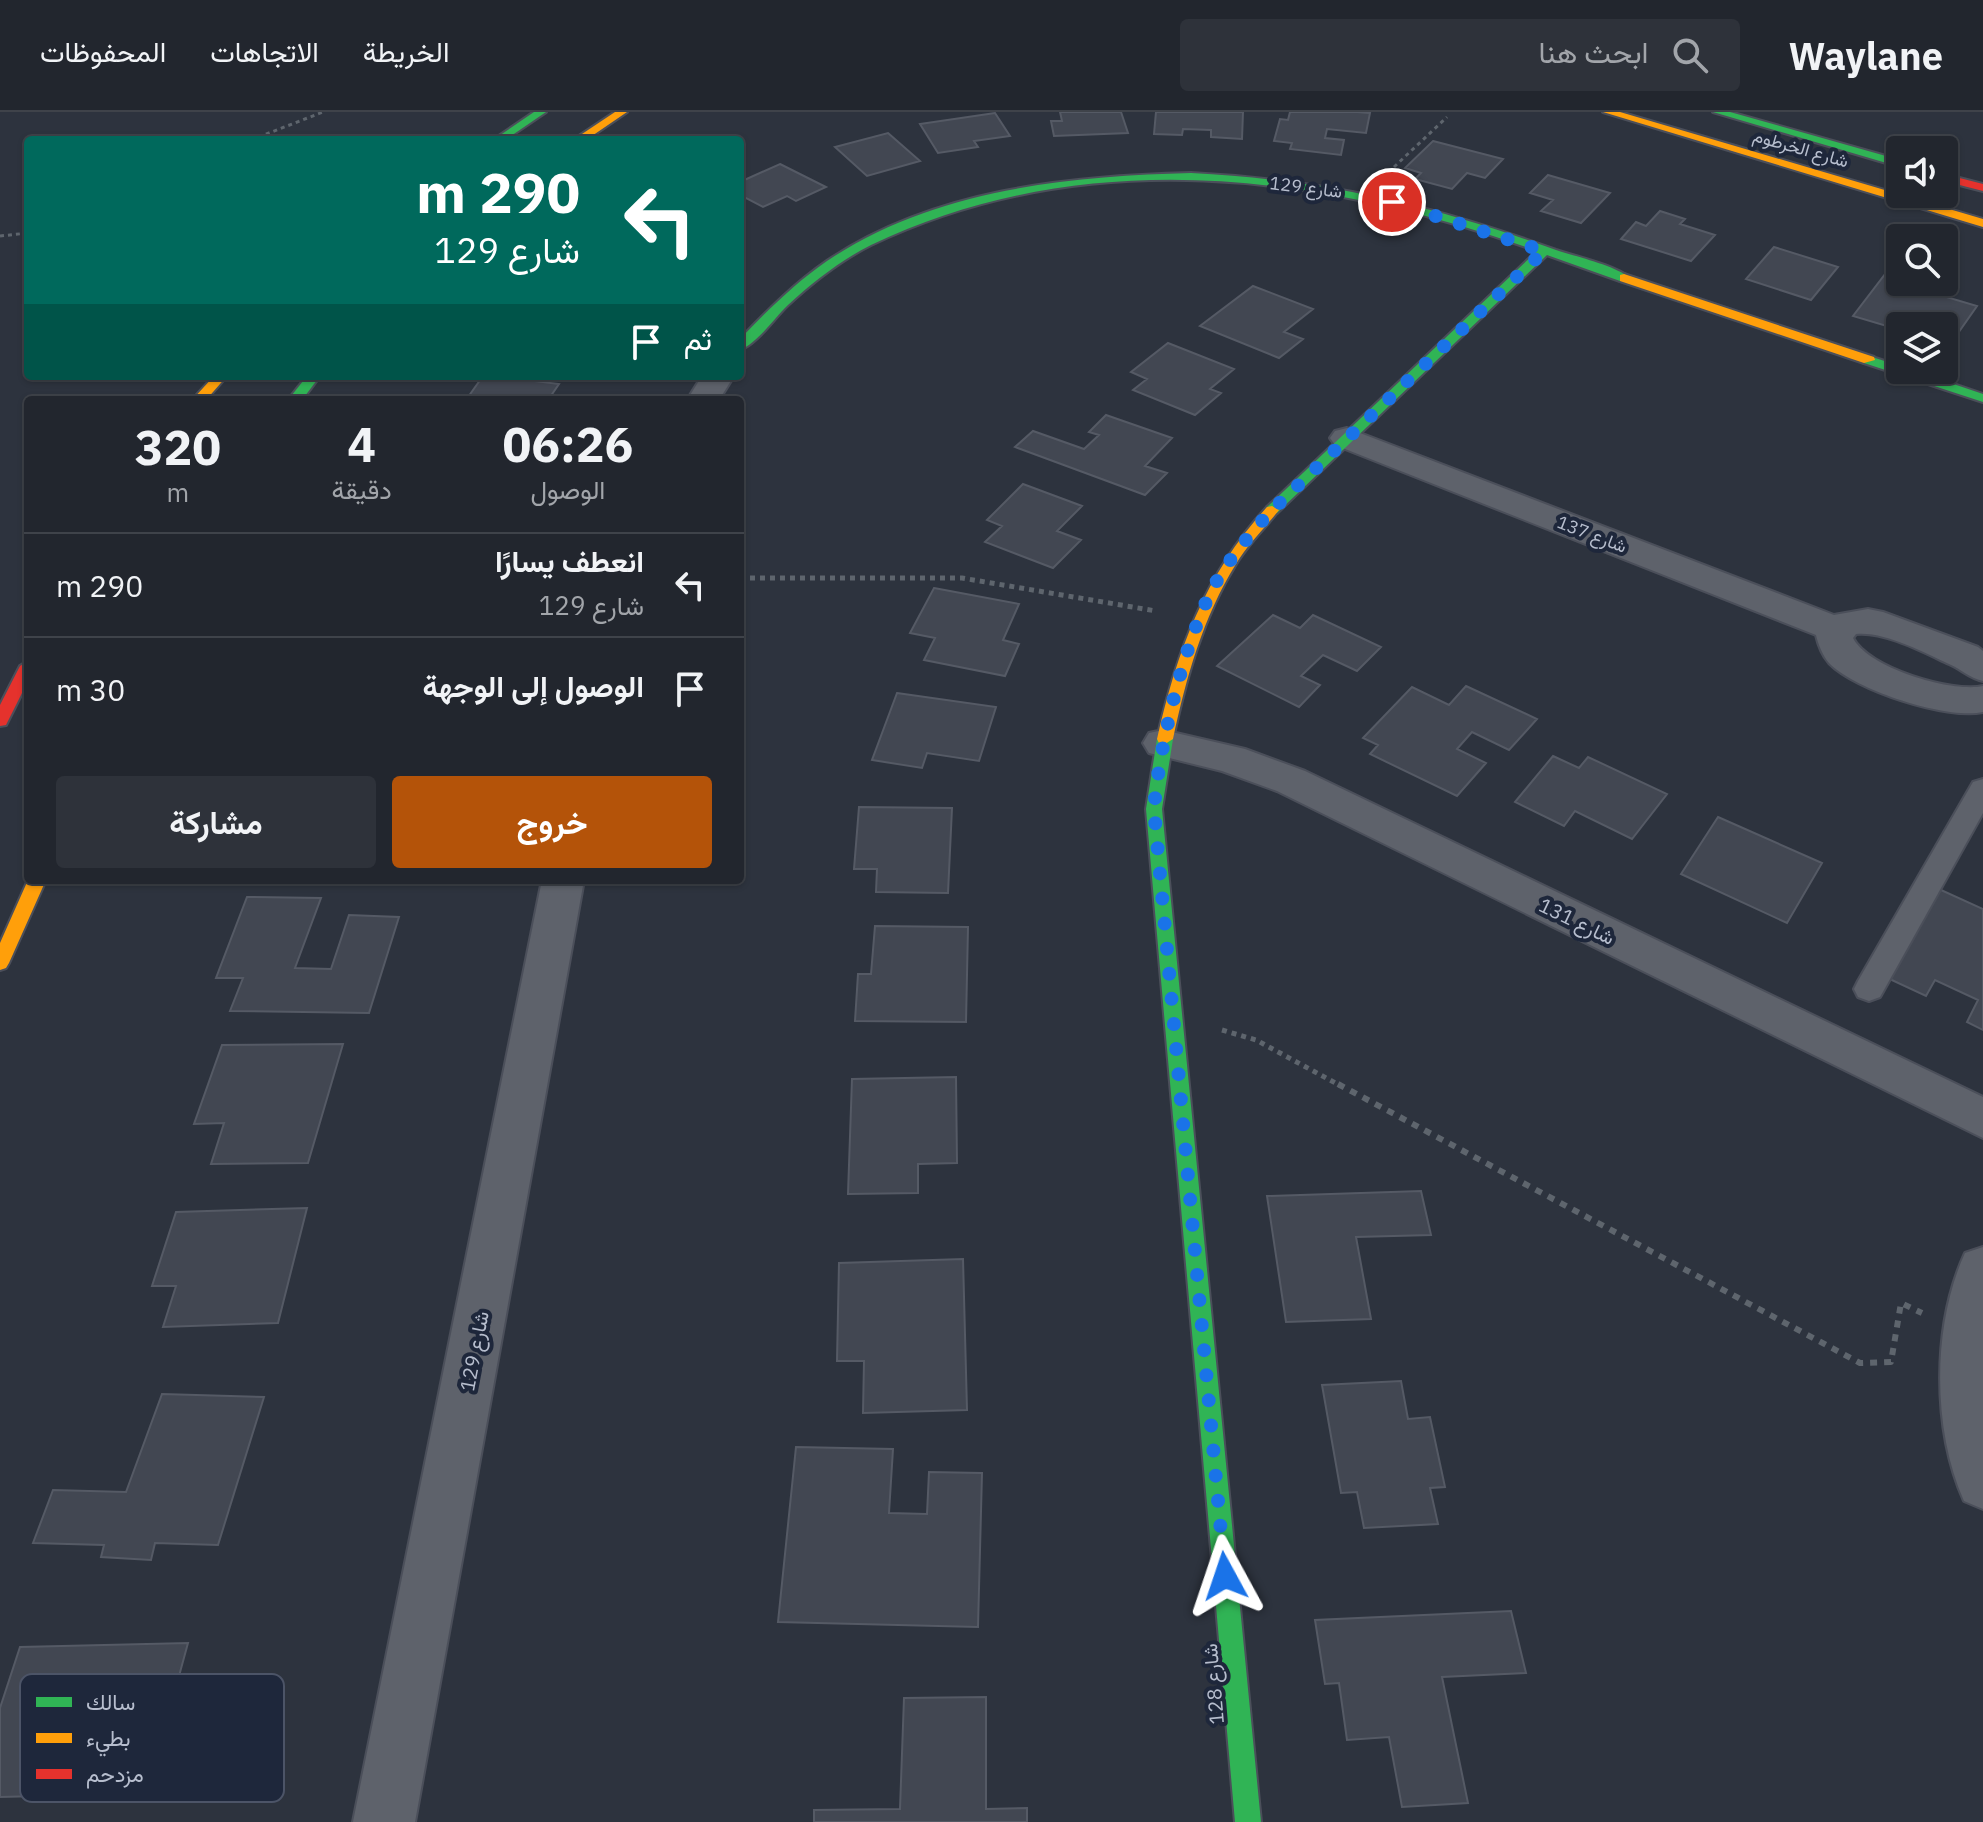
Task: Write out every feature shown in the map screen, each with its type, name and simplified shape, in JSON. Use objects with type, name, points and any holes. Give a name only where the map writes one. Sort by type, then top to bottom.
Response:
[{"type":"street","points":[[504,136],[541,112]]},
{"type":"street","points":[[584,136],[622,112]]},
{"type":"street","name":"شارع الخرطوم","points":[[1608,112],[1983,223]]},
{"type":"street","name":"شارع الخرطوم","points":[[1718,112],[1886,160]]},
{"type":"street","name":"شارع 129","points":[[744,341],[766,313],[790,291],[848,251],[917,220],[987,200],[1062,186],[1154,179],[1282,183],[1364,195],[1544,251],[1983,398]]},
{"type":"street","points":[[1958,181],[1983,188]]},
{"type":"street","name":"شارع 128","points":[[1248,1822],[1154,809],[1163,743],[1199,618],[1213,587],[1247,539],[1268,514],[1544,251]]},
{"type":"street","points":[[203,396],[217,380]]},
{"type":"street","points":[[298,396],[311,380]]},
{"type":"street","name":"شارع 137","points":[[1347,438],[1837,630]]},
{"type":"street","points":[[1983,669],[1965,656],[1883,624],[1856,622],[1837,630],[1836,646],[1853,662],[1947,702],[1983,700]]},
{"type":"street","points":[[0,721],[24,674]]},
{"type":"street","name":"شارع 131","points":[[1163,743],[1231,759],[1291,781],[1983,1119]]},
{"type":"street","points":[[0,963],[35,884]]},
{"type":"street","name":"شارع 129","points":[[384,1822],[562,884]]},
{"type":"street","points":[[1983,1269],[1974,1288],[1968,1392],[1983,1483]]},
{"type":"lane","points":[[1869,989],[1983,789]]},
{"type":"path","points":[[261,136],[323,112]]},
{"type":"path","points":[[1364,195],[1447,117]]},
{"type":"path","points":[[0,236],[24,233]]},
{"type":"path","points":[[744,578],[962,578],[1199,618]]},
{"type":"path","points":[[1174,1024],[1206,1026],[1256,1040],[1860,1363],[1891,1362],[1901,1303],[1970,1335]]},
{"type":"building","points":[[1060,112],[1121,112],[1128,133],[1054,136],[1051,121],[1062,121]]},
{"type":"building","points":[[1156,112],[1243,112],[1242,139],[1211,137],[1211,130],[1183,129],[1182,135],[1154,134]]},
{"type":"building","points":[[1290,112],[1370,113],[1366,133],[1327,129],[1325,138],[1344,140],[1341,155],[1290,149],[1292,143],[1274,141],[1280,119],[1288,120]]},
{"type":"building","points":[[995,113],[1010,136],[974,141],[978,147],[938,153],[920,124]]},
{"type":"building","points":[[888,133],[920,161],[867,176],[835,147]]},
{"type":"building","points":[[1433,141],[1503,159],[1485,178],[1467,173],[1452,189],[1415,179],[1421,173],[1405,168]]},
{"type":"building","points":[[780,164],[826,187],[796,201],[787,196],[763,207],[744,197],[744,180]]},
{"type":"building","points":[[1548,175],[1610,193],[1581,223],[1541,211],[1553,200],[1530,193]]},
{"type":"building","points":[[1660,211],[1685,219],[1680,224],[1715,235],[1691,261],[1621,239],[1636,222],[1646,226]]},
{"type":"building","points":[[1774,247],[1838,267],[1811,300],[1746,279]]},
{"type":"building","points":[[1886,273],[1886,296],[1943,296],[1977,306],[1958,333],[1958,312],[1886,312],[1886,326],[1853,316]]},
{"type":"building","points":[[1253,286],[1313,309],[1284,332],[1303,339],[1279,358],[1200,326]]},
{"type":"building","points":[[1168,343],[1234,369],[1210,389],[1221,393],[1195,415],[1133,390],[1147,379],[1131,372]]},
{"type":"building","points":[[480,380],[559,384],[551,396],[469,396]]},
{"type":"building","points":[[1106,415],[1172,438],[1145,466],[1167,473],[1145,495],[1015,447],[1033,431],[1084,449],[1099,435],[1089,432]]},
{"type":"building","points":[[1023,484],[1082,506],[1057,531],[1081,540],[1053,568],[985,542],[1002,526],[987,520]]},
{"type":"building","points":[[934,588],[1019,604],[1003,640],[1019,644],[1005,676],[924,660],[935,638],[910,633]]},
{"type":"building","points":[[1273,615],[1300,628],[1313,615],[1381,647],[1357,671],[1323,655],[1301,676],[1320,685],[1299,707],[1217,666]]},
{"type":"building","points":[[1466,686],[1537,719],[1509,750],[1472,732],[1457,749],[1486,763],[1457,796],[1370,754],[1378,745],[1363,738],[1412,687],[1449,705]]},
{"type":"building","points":[[897,693],[996,707],[979,761],[927,753],[922,768],[872,760]]},
{"type":"building","points":[[1553,756],[1579,768],[1588,757],[1667,794],[1632,839],[1575,811],[1564,826],[1515,802]]},
{"type":"building","points":[[859,807],[952,808],[948,893],[876,892],[877,869],[854,869]]},
{"type":"building","points":[[1718,817],[1822,863],[1787,923],[1681,874]]},
{"type":"building","points":[[1930,885],[1983,909],[1983,1030],[1967,1022],[1978,1000],[1935,980],[1926,996],[1881,975]]},
{"type":"building","points":[[247,897],[321,898],[295,968],[331,969],[349,915],[399,917],[369,1013],[230,1011],[243,978],[216,978]]},
{"type":"building","points":[[875,926],[968,927],[966,1022],[855,1021],[858,974],[871,974]]},
{"type":"building","points":[[343,1044],[308,1163],[211,1164],[224,1123],[194,1124],[222,1045]]},
{"type":"building","points":[[956,1077],[957,1163],[918,1164],[918,1193],[848,1194],[852,1079]]},
{"type":"building","points":[[1421,1191],[1431,1235],[1356,1237],[1371,1319],[1286,1322],[1267,1196]]},
{"type":"building","points":[[307,1208],[278,1323],[163,1327],[176,1286],[152,1286],[176,1212]]},
{"type":"building","points":[[963,1259],[967,1410],[863,1413],[864,1361],[837,1361],[839,1263]]},
{"type":"building","points":[[1401,1381],[1408,1419],[1430,1417],[1445,1487],[1430,1488],[1438,1524],[1364,1528],[1357,1492],[1341,1493],[1322,1385]]},
{"type":"building","points":[[162,1394],[264,1397],[218,1545],[155,1543],[151,1560],[101,1557],[104,1545],[33,1543],[53,1490],[126,1492]]},
{"type":"building","points":[[796,1447],[893,1449],[889,1513],[927,1514],[929,1472],[982,1473],[978,1627],[778,1622]]},
{"type":"building","points":[[1511,1611],[1526,1673],[1442,1677],[1468,1803],[1402,1807],[1389,1737],[1347,1740],[1339,1683],[1325,1684],[1315,1620]]},
{"type":"building","points":[[188,1643],[180,1674],[20,1674],[20,1796],[0,1797],[0,1708],[20,1647]]},
{"type":"building","points":[[986,1697],[986,1809],[1027,1808],[1027,1822],[814,1822],[814,1810],[900,1809],[904,1698]]},
{"type":"traffic: fast","points":[[504,136],[541,112]]},
{"type":"traffic: fast","points":[[1718,112],[1886,160]]},
{"type":"traffic: fast","points":[[744,342],[783,302],[831,264],[866,243],[926,217],[990,198],[1056,185],[1123,178],[1191,176],[1324,188],[1418,208],[1624,278]]},
{"type":"traffic: fast","points":[[1272,510],[1544,251]]},
{"type":"traffic: fast","points":[[1869,360],[1983,398]]},
{"type":"traffic: fast","points":[[298,396],[311,380]]},
{"type":"traffic: fast","points":[[1165,739],[1154,809],[1248,1822]]},
{"type":"traffic: slow","points":[[584,136],[622,112]]},
{"type":"traffic: slow","points":[[1608,112],[1983,223]]},
{"type":"traffic: slow","points":[[1624,278],[1869,360]]},
{"type":"traffic: slow","points":[[203,396],[217,380]]},
{"type":"traffic: slow","points":[[1165,739],[1180,676],[1201,616],[1231,560],[1272,510]]},
{"type":"traffic: slow","points":[[0,963],[35,884]]},
{"type":"traffic: jam","points":[[1958,181],[1983,188]]},
{"type":"traffic: jam","points":[[0,721],[24,674]]},
{"type":"route","points":[[1225,1576],[1154,809],[1156,777],[1193,633],[1213,587],[1229,562],[1268,514],[1544,251],[1392,202]]}]
